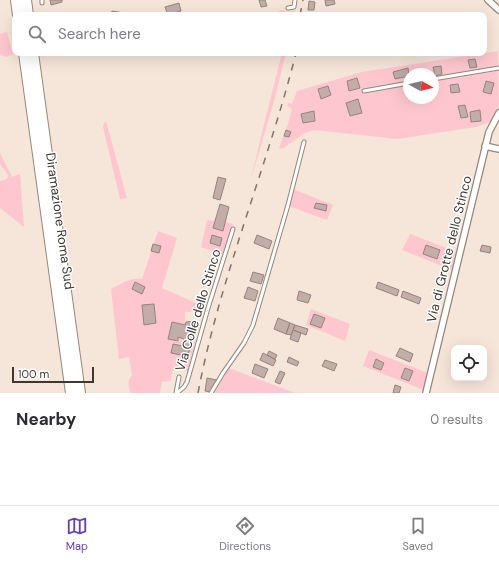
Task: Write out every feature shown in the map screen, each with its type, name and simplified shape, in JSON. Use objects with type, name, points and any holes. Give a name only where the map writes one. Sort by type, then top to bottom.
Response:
[{"type":"highway","points":[[16,0],[18,12]]},
{"type":"highway","points":[[26,0],[28,12]]},
{"type":"highway","name":"Diramazione Roma Sud","points":[[24,56],[71,393]]},
{"type":"highway","name":"Diramazione Roma Sud","points":[[33,56],[80,393]]},
{"type":"street","points":[[488,0],[499,10]]},
{"type":"street","name":"Via di Grotte dello Stinco","points":[[426,393],[485,146],[489,132],[499,113]]},
{"type":"street","points":[[485,146],[499,149]]},
{"type":"lane","points":[[288,8],[294,7],[295,0]]},
{"type":"lane","points":[[439,78],[499,68]]},
{"type":"lane","points":[[364,91],[403,84]]},
{"type":"lane","points":[[211,393],[244,343],[253,325],[288,205],[304,142]]},
{"type":"lane","name":"Via Colle dello Stinco","points":[[176,393],[186,385],[233,229]]},
{"type":"lane","points":[[176,393],[179,377]]},
{"type":"shaded area","points":[[281,10],[289,12],[278,12]]},
{"type":"shaded area","points":[[7,32],[12,50],[12,54],[6,57],[0,55],[0,34]]},
{"type":"shaded area","points":[[498,51],[499,104],[495,116],[490,122],[476,127],[397,139],[314,130],[305,133],[282,149],[279,148],[292,109],[287,106],[288,103],[292,104],[297,91],[362,72],[466,56],[487,56],[487,53]],"holes":[[[357,79],[360,88],[349,90],[347,81]],[[458,84],[459,92],[451,93],[450,86]],[[328,86],[331,95],[321,99],[318,89]],[[358,100],[350,116],[347,103]],[[465,105],[468,116],[461,118],[458,106]],[[480,111],[481,121],[471,122],[470,112]],[[314,112],[315,121],[303,123],[302,114]]]},
{"type":"shaded area","points":[[281,56],[285,56],[275,98],[251,179]]},
{"type":"shaded area","points":[[106,121],[127,198],[120,199],[103,127]]},
{"type":"shaded area","points":[[0,153],[12,177],[20,174],[24,227],[0,208],[0,181],[7,179],[8,175],[0,164]]},
{"type":"shaded area","points":[[293,189],[333,205],[327,220],[289,206]],"holes":[[[316,203],[327,205],[326,211],[314,208]]]},
{"type":"shaded area","points":[[215,219],[233,224],[223,255],[201,247],[207,220],[214,221]]},
{"type":"shaded area","points":[[158,231],[177,238],[162,288],[203,306],[203,310],[185,312],[185,325],[172,322],[168,338],[177,341],[178,337],[184,339],[180,357],[187,360],[192,338],[196,339],[188,371],[174,367],[170,381],[162,382],[160,393],[131,393],[128,384],[132,375],[129,357],[119,359],[111,289],[130,280],[142,279]]},
{"type":"shaded area","points":[[410,234],[457,252],[452,270],[402,250]],"holes":[[[427,245],[440,250],[437,259],[423,254]]]},
{"type":"shaded area","points":[[311,309],[350,324],[345,341],[306,325]],"holes":[[[314,314],[325,318],[321,328],[311,324]]]},
{"type":"shaded area","points":[[369,350],[428,373],[424,390],[363,366]],"holes":[[[376,359],[384,362],[381,370],[373,367]],[[405,368],[413,371],[409,381],[401,378]]]},
{"type":"shaded area","points":[[229,368],[295,393],[214,393]]},
{"type":"building","points":[[50,0],[62,0],[62,2],[51,5]]},
{"type":"building","points":[[259,0],[265,0],[267,6],[261,7]]},
{"type":"building","points":[[325,0],[334,0],[335,4],[326,6]]},
{"type":"building","points":[[309,1],[315,2],[314,10],[308,10]]},
{"type":"building","points":[[179,3],[181,11],[167,12],[165,7]]},
{"type":"building","points":[[475,59],[477,67],[470,68],[468,60]]},
{"type":"building","points":[[441,66],[442,74],[439,75],[439,68],[433,67]]},
{"type":"building","points":[[403,69],[403,77],[395,79],[393,72]]},
{"type":"building","points":[[357,78],[360,88],[349,91],[347,81]]},
{"type":"building","points":[[486,81],[494,83],[491,94],[483,92]]},
{"type":"building","points":[[458,84],[460,92],[451,93],[450,85]]},
{"type":"building","points":[[328,86],[331,95],[321,99],[318,89]]},
{"type":"building","points":[[358,99],[362,113],[350,116],[346,103]]},
{"type":"building","points":[[465,105],[468,117],[461,118],[458,106]]},
{"type":"building","points":[[480,110],[481,121],[471,122],[470,112]]},
{"type":"building","points":[[314,111],[315,121],[303,123],[301,114]]},
{"type":"building","points":[[286,130],[291,132],[289,137],[284,136]]},
{"type":"building","points":[[218,177],[226,179],[220,200],[213,198]]},
{"type":"building","points":[[316,203],[327,205],[326,211],[314,208]]},
{"type":"building","points":[[220,204],[229,207],[223,231],[213,228]]},
{"type":"building","points":[[212,235],[222,238],[220,246],[210,243]]},
{"type":"building","points":[[257,235],[272,241],[269,249],[254,243]]},
{"type":"building","points":[[153,244],[161,246],[159,253],[151,251]]},
{"type":"building","points":[[426,245],[440,250],[437,259],[423,254]]},
{"type":"building","points":[[482,245],[491,247],[490,253],[480,251]]},
{"type":"building","points":[[253,272],[264,275],[261,284],[250,281]]},
{"type":"building","points":[[135,282],[145,287],[142,294],[132,289]]},
{"type":"building","points":[[378,282],[399,290],[397,296],[376,288]]},
{"type":"building","points":[[248,287],[258,291],[255,301],[244,298]]},
{"type":"building","points":[[299,291],[311,295],[308,303],[297,300]]},
{"type":"building","points":[[403,291],[421,298],[419,304],[401,297]]},
{"type":"building","points":[[154,304],[156,323],[144,325],[142,305]]},
{"type":"building","points":[[314,314],[325,318],[321,328],[310,324]]},
{"type":"building","points":[[278,318],[290,323],[286,334],[274,329]]},
{"type":"building","points":[[196,321],[187,360],[180,357],[181,355],[171,353],[173,344],[183,346],[184,339],[178,337],[178,341],[168,339],[172,322],[185,325],[186,322]]},
{"type":"building","points":[[290,323],[295,325],[291,335],[286,334]]},
{"type":"building","points":[[295,325],[308,329],[306,335],[293,330]]},
{"type":"building","points":[[293,330],[301,333],[298,342],[290,339]]},
{"type":"building","points":[[400,348],[413,354],[410,362],[396,356]]},
{"type":"building","points":[[269,351],[277,355],[275,359],[267,355]]},
{"type":"building","points":[[263,353],[276,360],[273,366],[260,360]]},
{"type":"building","points":[[289,357],[299,362],[297,366],[287,362]]},
{"type":"building","points":[[376,359],[384,363],[381,370],[373,367]]},
{"type":"building","points":[[325,360],[337,364],[334,371],[322,366]]},
{"type":"building","points":[[255,364],[268,369],[264,378],[252,373]]},
{"type":"building","points":[[405,368],[413,371],[409,381],[401,378]]},
{"type":"building","points":[[280,371],[285,373],[280,384],[275,382]]},
{"type":"building","points":[[207,378],[217,380],[211,392],[205,391]]},
{"type":"building","points":[[395,385],[401,387],[399,393],[393,393]]},
{"type":"railway","points":[[301,12],[303,0]]},
{"type":"railway","points":[[198,393],[207,350],[231,265],[272,138],[295,56]]}]
